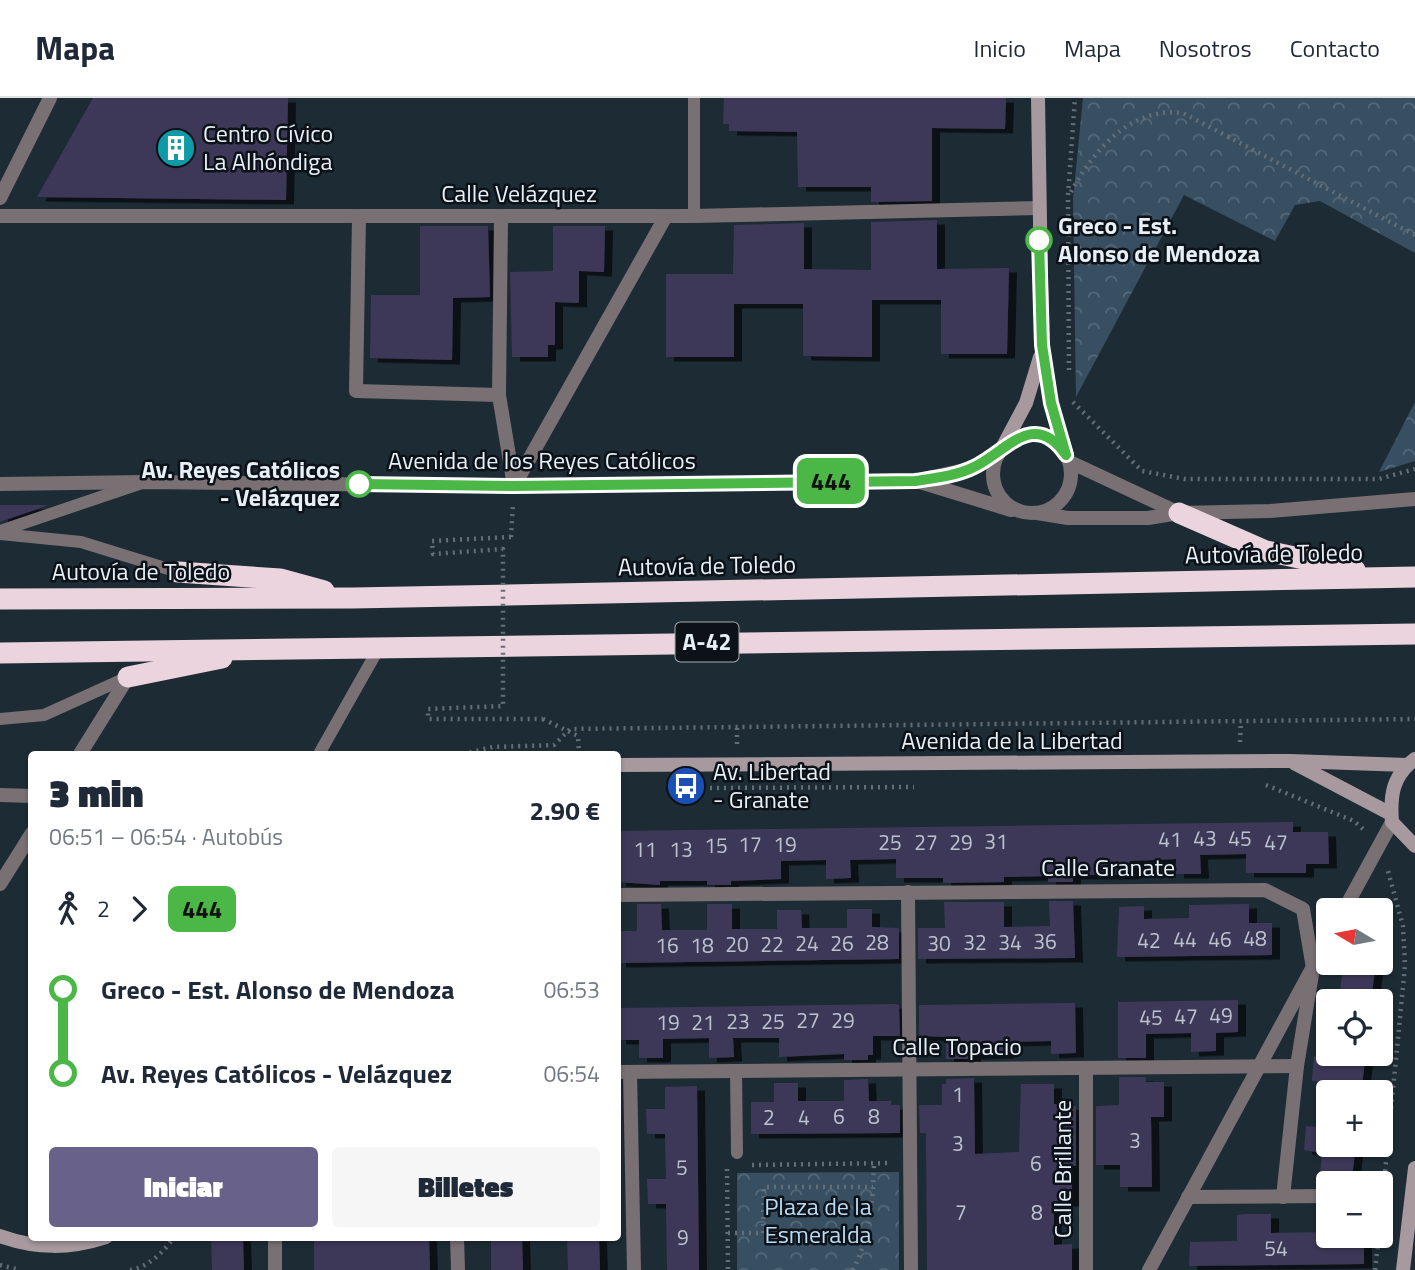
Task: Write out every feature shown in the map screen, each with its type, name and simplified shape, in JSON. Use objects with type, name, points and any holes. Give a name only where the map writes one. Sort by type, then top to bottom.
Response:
[{"type":"highway","points":[[1179,513],[1266,551],[1392,577]]},
{"type":"highway","points":[[178,572],[281,579],[353,598]]},
{"type":"highway","name":"Autovía de Toledo","points":[[0,599],[353,598],[1415,577]]},
{"type":"highway","name":"A-42","points":[[0,653],[278,647],[1415,634]]},
{"type":"highway","points":[[128,677],[278,647]]},
{"type":"street","points":[[0,198],[50,98]]},
{"type":"street","points":[[1037,513],[1062,500],[1071,482],[1068,458],[1051,403],[1042,345],[1038,98]]},
{"type":"street","name":"Calle Velázquez","points":[[0,216],[694,216],[1038,208]]},
{"type":"street","points":[[514,486],[666,216]]},
{"type":"street","points":[[359,217],[356,391],[499,395]]},
{"type":"street","points":[[501,217],[499,395],[514,486]]},
{"type":"street","points":[[1042,345],[1035,379],[993,469],[993,483],[1002,500],[1020,512],[1068,518],[1148,518],[1179,513],[1270,511],[1415,499]]},
{"type":"street","points":[[1000,452],[1015,438],[1036,435],[1058,444],[1068,458],[1179,513]]},
{"type":"street","name":"Avenida de los Reyes Católicos","points":[[0,484],[145,482],[514,486],[915,481],[973,468],[1000,452]]},
{"type":"street","name":"Avenida de los Reyes Católicos","points":[[915,481],[1020,512]]},
{"type":"street","points":[[82,751],[128,677]]},
{"type":"street","points":[[1290,761],[1392,818],[1415,846]]},
{"type":"street","points":[[1351,898],[1392,818],[1391,796],[1396,779],[1411,762]]},
{"type":"street","name":"Avenida de la Libertad","points":[[621,765],[1411,762]]},
{"type":"street","points":[[0,795],[28,796]]},
{"type":"street","points":[[0,884],[28,839]]},
{"type":"street","name":"Calle Granate","points":[[621,895],[1265,890],[1303,909],[1313,968],[1297,1066],[1283,1197]]},
{"type":"street","points":[[908,892],[911,1270]]},
{"type":"street","points":[[1149,1270],[1316,962]]},
{"type":"street","name":"Calle Topacio","points":[[624,1072],[1297,1066]]},
{"type":"street","name":"Calle Brillante","points":[[1086,1068],[1086,1270]]},
{"type":"street","points":[[624,1072],[634,1270]]},
{"type":"street","points":[[1403,1270],[1415,1168]]},
{"type":"street","points":[[1188,1197],[1316,1196]]},
{"type":"street","points":[[0,1236],[27,1245],[76,1247],[94,1241]]},
{"type":"street","points":[[275,1241],[275,1270]]},
{"type":"street","points":[[457,1241],[457,1270]]},
{"type":"lane","points":[[694,98],[694,216]]},
{"type":"lane","points":[[0,532],[145,482]]},
{"type":"lane","points":[[0,532],[81,542],[178,572]]},
{"type":"lane","points":[[321,751],[380,646]]},
{"type":"lane","points":[[0,719],[44,715],[128,677]]},
{"type":"lane","points":[[736,1071],[737,1159]]},
{"type":"path","points":[[1069,372],[1069,196],[1075,98]]},
{"type":"path","points":[[1069,196],[1080,175],[1118,132],[1138,120],[1175,112],[1184,113],[1415,235]]},
{"type":"path","points":[[1070,398],[1142,471],[1185,479],[1379,479],[1415,469]]},
{"type":"path","points":[[514,486],[511,537],[432,541],[433,554],[503,550],[503,706],[428,709],[428,719],[543,719],[570,729],[579,736],[579,751]]},
{"type":"path","points":[[476,751],[493,747],[554,745],[570,729],[1415,719]]},
{"type":"path","points":[[1261,785],[1272,785],[1319,808],[1354,821],[1379,846],[1403,926],[1405,966],[1385,1171]]},
{"type":"path","points":[[698,789],[919,787]]},
{"type":"path","points":[[1405,966],[1415,968]]},
{"type":"path","points":[[728,1270],[727,1165],[737,1159]]},
{"type":"path","points":[[751,1165],[911,1162]]},
{"type":"path","points":[[853,1270],[863,1249],[874,1164]]},
{"type":"path","points":[[728,1233],[763,1233],[764,1187],[873,1187]]},
{"type":"path","points":[[130,1270],[137,1269],[166,1249],[171,1241]]},
{"type":"path","points":[[1375,1270],[1377,1248]]},
{"type":"path","points":[[0,1265],[20,1270]]},
{"type":"green space","points":[[1083,98],[1415,98],[1415,253],[1320,201],[1295,205],[1275,241],[1184,195],[1076,397],[1073,199]]},
{"type":"green space","points":[[1415,402],[1415,461],[1379,472]]},
{"type":"green space","name":"Plaza de la Esmeralda","points":[[899,1172],[899,1270],[737,1270],[737,1173]]},
{"type":"building","name":"Centro Cívico La Alhóndiga","points":[[93,98],[288,98],[286,200],[37,197]]},
{"type":"building","points":[[724,98],[1006,98],[1005,129],[932,128],[932,201],[871,202],[871,187],[798,187],[797,132],[729,131],[729,124],[723,124]]},
{"type":"building","points":[[937,220],[937,269],[1009,268],[1007,354],[941,354],[941,300],[872,300],[872,357],[803,356],[803,304],[734,304],[734,357],[666,357],[666,274],[733,274],[734,225],[804,223],[804,269],[871,270],[871,222]]},
{"type":"building","points":[[420,226],[488,226],[490,297],[453,298],[452,360],[370,358],[371,295],[420,295]]},
{"type":"building","points":[[553,226],[605,226],[604,272],[579,271],[579,303],[555,302],[555,345],[548,345],[548,357],[512,357],[510,272],[553,271]]},
{"type":"building","points":[[0,505],[49,505],[0,522]]},
{"type":"building","points":[[1293,822],[1293,832],[1328,832],[1329,864],[1306,864],[1306,873],[1246,873],[1246,854],[1200,855],[1201,874],[1176,874],[1176,859],[1130,861],[1131,875],[1073,875],[1073,882],[1048,882],[1048,876],[1004,877],[1004,882],[943,883],[943,878],[896,878],[896,859],[850,860],[851,878],[826,879],[826,860],[781,861],[781,879],[731,881],[731,885],[707,885],[707,881],[660,881],[660,885],[621,882],[621,831]]},
{"type":"building","points":[[1049,901],[1073,901],[1075,958],[918,959],[918,928],[945,928],[944,902],[1004,902],[1004,927],[1050,926]]},
{"type":"building","points":[[637,904],[661,904],[662,930],[707,930],[707,904],[732,904],[732,929],[777,929],[777,910],[801,910],[802,928],[847,928],[847,909],[872,909],[872,927],[899,928],[899,959],[621,963],[621,931],[637,931]]},
{"type":"building","points":[[1249,904],[1249,923],[1272,923],[1272,955],[1117,957],[1119,907],[1144,906],[1144,919],[1189,918],[1189,905]]},
{"type":"building","points":[[1342,975],[1374,975],[1373,989],[1340,989]]},
{"type":"building","points":[[1238,1000],[1238,1032],[1216,1033],[1216,1051],[1191,1052],[1191,1033],[1146,1034],[1146,1058],[1118,1058],[1118,1002]]},
{"type":"building","points":[[1075,1003],[1076,1053],[1051,1054],[1051,1041],[1006,1042],[1006,1054],[973,1055],[973,1059],[946,1059],[946,1037],[919,1036],[919,1005]]},
{"type":"building","points":[[896,1004],[899,1005],[900,1036],[873,1036],[873,1055],[868,1055],[868,1060],[844,1060],[844,1054],[779,1057],[779,1038],[733,1038],[734,1057],[709,1058],[709,1038],[663,1039],[663,1058],[639,1058],[639,1040],[621,1040],[621,1008]]},
{"type":"building","points":[[1314,1056],[1316,1066],[1364,1066],[1363,1080],[1312,1081]]},
{"type":"building","points":[[1119,1077],[1146,1077],[1146,1082],[1164,1082],[1164,1117],[1151,1117],[1152,1187],[1120,1187],[1120,1165],[1096,1165],[1096,1106],[1119,1105]]},
{"type":"building","points":[[974,1078],[975,1154],[1019,1152],[1021,1084],[1054,1084],[1054,1104],[1076,1106],[1076,1166],[1072,1166],[1072,1202],[1054,1202],[1054,1245],[1072,1244],[1072,1270],[927,1270],[926,1133],[920,1133],[919,1105],[942,1105],[942,1084],[946,1084],[946,1079]]},
{"type":"building","points":[[868,1079],[869,1101],[891,1101],[891,1105],[900,1105],[900,1133],[751,1134],[751,1102],[774,1102],[774,1083],[798,1083],[798,1101],[844,1101],[844,1080]]},
{"type":"building","points":[[697,1086],[699,1270],[667,1270],[666,1204],[648,1204],[647,1179],[666,1179],[665,1134],[647,1134],[646,1109],[665,1109],[665,1087]]},
{"type":"building","points":[[1306,1126],[1316,1127],[1316,1152],[1304,1150]]},
{"type":"building","points":[[1322,1157],[1354,1157],[1353,1171],[1320,1171]]},
{"type":"building","points":[[1271,1214],[1271,1233],[1316,1232],[1316,1248],[1364,1248],[1364,1264],[1189,1266],[1190,1242],[1237,1241],[1237,1215]]},
{"type":"building","points":[[211,1241],[243,1241],[244,1270],[212,1270]]},
{"type":"building","points":[[314,1241],[429,1241],[430,1270],[314,1270]]},
{"type":"building","points":[[491,1241],[522,1241],[523,1270],[491,1270]]},
{"type":"building","points":[[567,1241],[599,1241],[600,1270],[568,1270]]},
{"type":"bus line","name":"444","points":[[359,484],[514,486],[915,481],[973,468],[999,453],[1015,438],[1029,435],[1048,438],[1058,444],[1066,455],[1051,403],[1042,345],[1039,240]]},
{"type":"place","name":"Centro Cívico La Alhóndiga","points":[[176,148]]},
{"type":"place","name":"Greco - Est. Alonso de Mendoza","points":[[1039,240]]},
{"type":"place","name":"Av. Reyes Católicos - Velázquez","points":[[359,484]]},
{"type":"place","name":"Av. Libertad - Granate","points":[[686,786]]}]
